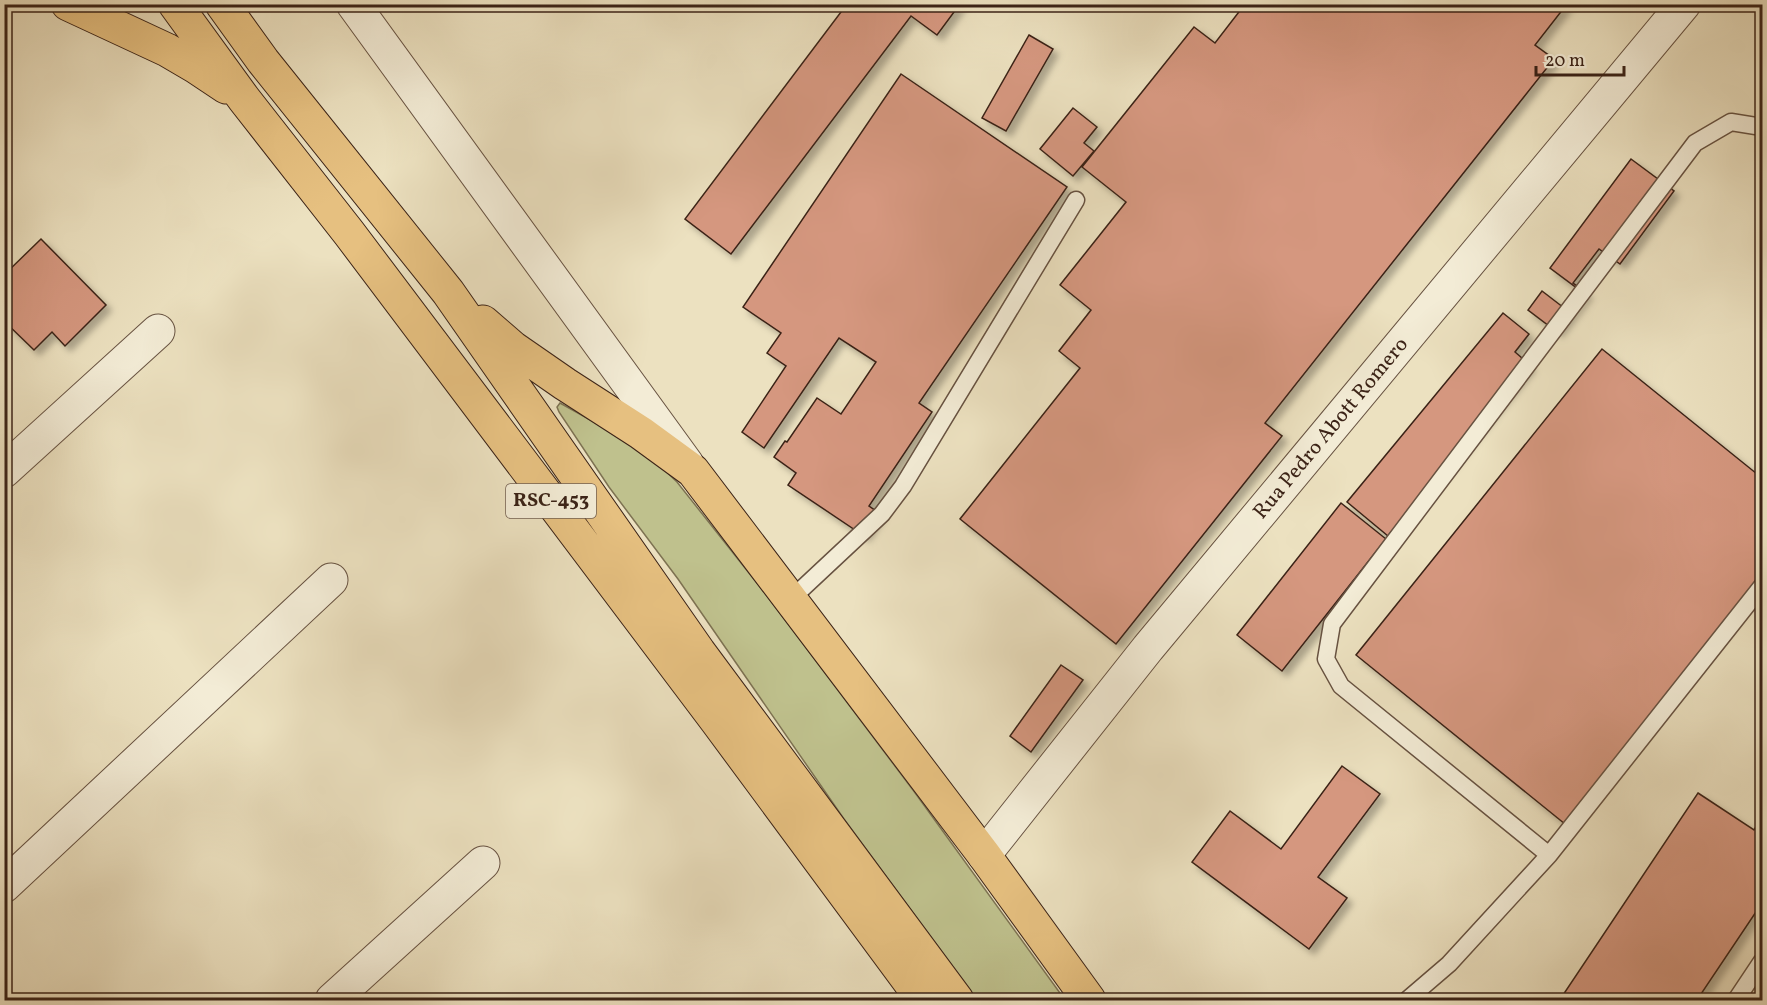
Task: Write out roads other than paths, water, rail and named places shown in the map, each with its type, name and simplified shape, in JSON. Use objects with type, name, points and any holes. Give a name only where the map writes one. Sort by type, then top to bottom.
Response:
[{"type":"highway","points":[[68,4],[167,50],[244,99]]},
{"type":"highway","name":"RSC-453","points":[[175,4],[244,99],[349,233],[716,720],[923,1000]]},
{"type":"highway","name":"RSC-453","points":[[222,4],[263,61],[448,292],[699,652],[957,1000]]},
{"type":"highway","points":[[448,292],[513,348],[641,433],[693,471],[984,855],[1089,1000]]},
{"type":"street","points":[[353,4],[693,471]]},
{"type":"street","name":"Rua Pedro Abott Romero","points":[[984,855],[1148,648],[1684,4]]},
{"type":"street","points":[[4,471],[158,332]]},
{"type":"street","points":[[4,886],[331,579]]},
{"type":"street","points":[[332,1000],[483,863]]},
{"type":"lane","points":[[1549,855],[1341,686],[1326,659],[1332,624],[1695,142],[1731,122],[1762,127]]},
{"type":"lane","points":[[790,600],[882,514],[903,486],[1076,200]]},
{"type":"lane","points":[[1407,1000],[1449,964],[1549,855],[1762,586]]},
{"type":"lane","points":[[1737,1000],[1762,962]]}]
